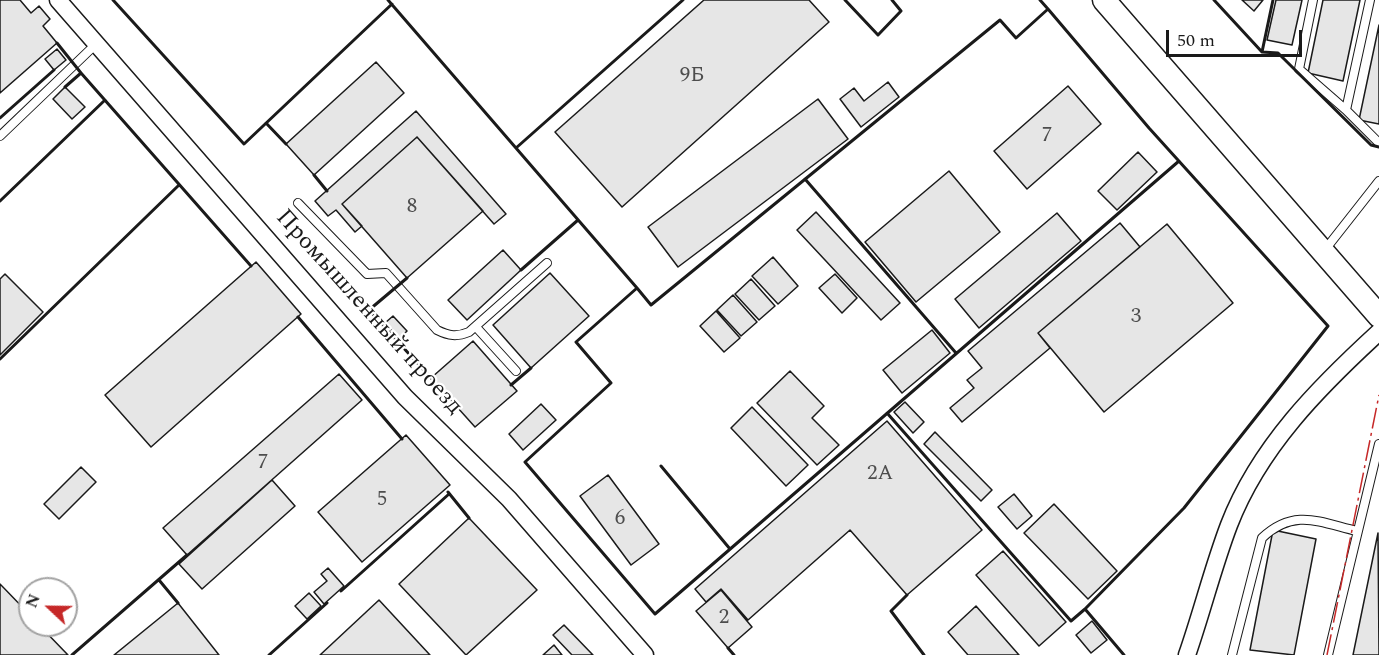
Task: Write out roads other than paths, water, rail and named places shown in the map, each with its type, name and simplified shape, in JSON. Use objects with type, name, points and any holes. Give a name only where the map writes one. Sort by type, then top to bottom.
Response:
[{"type":"street","name":"Промышленный проезд","points":[[58,0],[95,45],[265,234],[405,397],[509,499],[645,655]]},
{"type":"street","points":[[1104,0],[1379,316]]},
{"type":"street","points":[[1187,655],[1230,524],[1261,463],[1301,408],[1379,332]]},
{"type":"lane","points":[[1312,0],[1299,69],[1346,110],[1379,143]]},
{"type":"lane","points":[[1346,110],[1370,0]]},
{"type":"lane","points":[[0,136],[95,45]]},
{"type":"lane","points":[[1323,252],[1379,181]]},
{"type":"lane","points":[[298,203],[367,274],[386,273],[437,330],[448,335],[460,336],[476,327],[547,263]]},
{"type":"lane","points":[[476,327],[516,371]]},
{"type":"lane","points":[[1328,655],[1379,444]]},
{"type":"lane","points":[[1232,655],[1262,538],[1275,525],[1294,519],[1358,531]]}]
